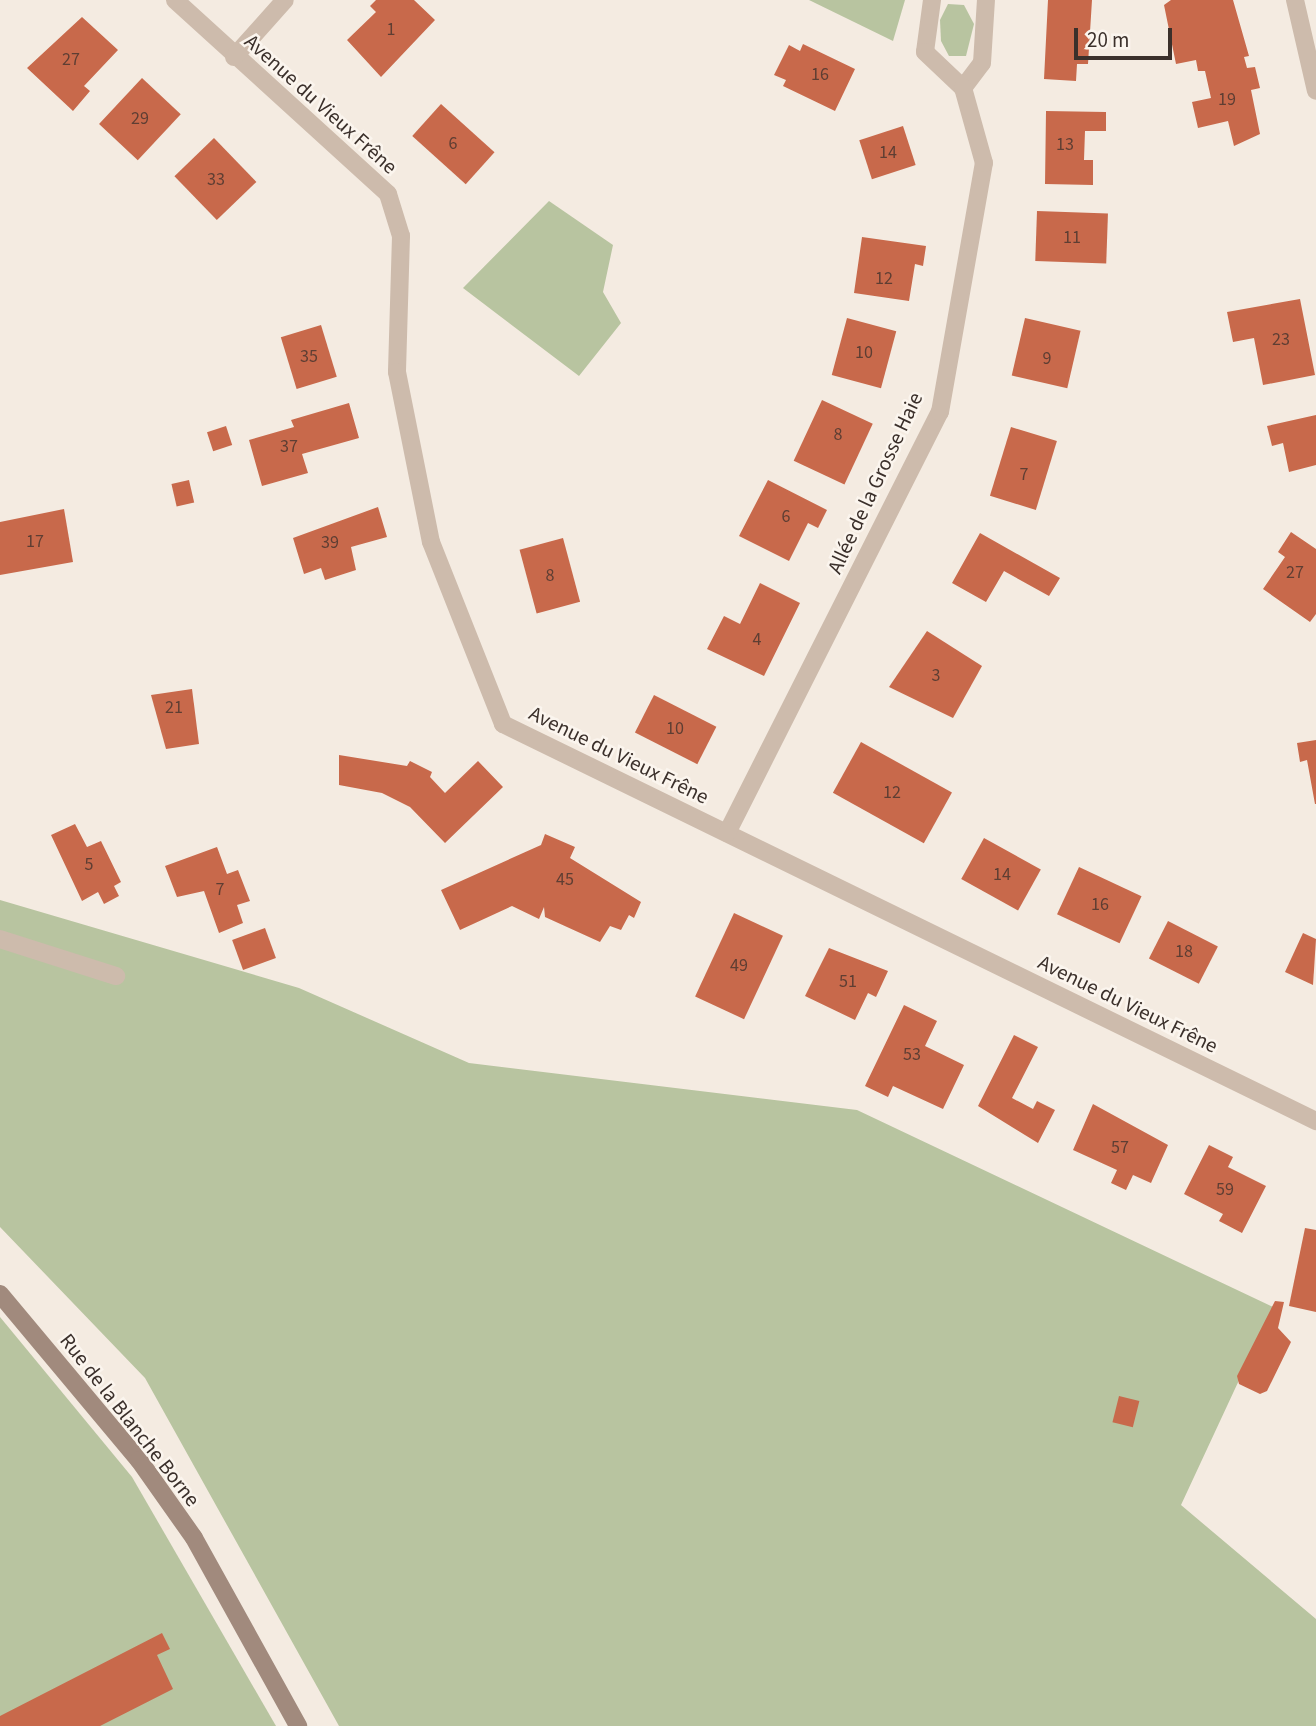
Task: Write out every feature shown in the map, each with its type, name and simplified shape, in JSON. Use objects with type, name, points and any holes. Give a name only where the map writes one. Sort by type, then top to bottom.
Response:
[{"type":"street","name":"Avenue du Vieux Frêne","points":[[175,0],[234,57],[388,194],[401,236],[397,372],[431,542],[503,724],[1316,1121]]},
{"type":"street","points":[[234,57],[285,0]]},
{"type":"street","points":[[932,0],[925,52],[963,88],[982,63],[986,0]]},
{"type":"street","points":[[1295,0],[1316,91]]},
{"type":"street","name":"Allée de la Grosse Haie","points":[[727,833],[940,412],[984,163],[963,88]]},
{"type":"street","points":[[0,939],[116,976]]},
{"type":"street","name":"Rue de la Blanche Borne","points":[[0,1294],[139,1460],[194,1538],[298,1726]]},
{"type":"green space","points":[[809,0],[905,0],[893,41]]},
{"type":"green space","points":[[948,4],[964,5],[974,24],[966,56],[949,56],[941,41],[940,20]]},
{"type":"green space","points":[[549,201],[613,245],[603,292],[621,323],[579,376],[463,288]]},
{"type":"green space","points":[[0,900],[299,988],[469,1063],[857,1110],[1273,1307],[1181,1505],[1316,1619],[1316,1726],[339,1726],[145,1378],[0,1227]]},
{"type":"green space","points":[[0,1317],[132,1477],[276,1726],[0,1726]]},
{"type":"building","points":[[376,0],[414,0],[435,20],[381,77],[347,40],[376,12],[370,6]]},
{"type":"building","points":[[1048,0],[1092,0],[1088,64],[1077,64],[1076,81],[1044,79]]},
{"type":"building","points":[[1171,0],[1233,0],[1249,56],[1244,57],[1247,68],[1255,67],[1260,88],[1251,90],[1260,134],[1234,146],[1228,121],[1198,128],[1192,102],[1211,98],[1205,71],[1198,71],[1196,60],[1176,64],[1164,5]]},
{"type":"building","points":[[82,17],[118,50],[84,86],[90,91],[73,111],[27,68]]},
{"type":"building","points":[[803,44],[855,69],[835,111],[783,86],[786,80],[774,75],[789,45],[800,51]]},
{"type":"building","points":[[142,78],[181,114],[138,160],[99,124]]},
{"type":"building","points":[[441,104],[495,152],[466,184],[412,136]]},
{"type":"building","points":[[1046,111],[1106,112],[1106,131],[1085,131],[1084,160],[1093,160],[1093,185],[1045,184]]},
{"type":"building","points":[[903,126],[916,165],[872,179],[859,140]]},
{"type":"building","points":[[214,138],[256,182],[217,220],[174,176]]},
{"type":"building","points":[[1037,211],[1108,213],[1106,263],[1035,261]]},
{"type":"building","points":[[862,237],[926,246],[923,266],[915,264],[909,301],[854,293]]},
{"type":"building","points":[[1300,299],[1315,375],[1263,385],[1254,338],[1233,342],[1227,312]]},
{"type":"building","points":[[847,318],[896,331],[881,388],[832,375]]},
{"type":"building","points":[[1025,318],[1081,331],[1067,388],[1012,375]]},
{"type":"building","points":[[321,325],[337,377],[297,389],[281,337]]},
{"type":"building","points":[[822,400],[873,424],[844,484],[794,461]]},
{"type":"building","points":[[349,403],[359,438],[302,454],[308,473],[262,486],[249,440],[294,427],[291,420]]},
{"type":"building","points":[[1316,415],[1316,465],[1289,472],[1283,443],[1272,446],[1267,426]]},
{"type":"building","points":[[226,426],[232,445],[213,451],[207,432]]},
{"type":"building","points":[[1011,427],[1057,441],[1036,510],[990,496]]},
{"type":"building","points":[[189,480],[194,502],[177,506],[171,484]]},
{"type":"building","points":[[768,480],[827,510],[818,528],[808,523],[789,561],[739,536]]},
{"type":"building","points":[[378,507],[387,537],[351,547],[356,570],[325,580],[321,568],[304,574],[293,538]]},
{"type":"building","points":[[64,509],[73,562],[0,575],[0,522]]},
{"type":"building","points":[[1291,532],[1316,549],[1316,614],[1310,622],[1263,589],[1285,557],[1278,552]]},
{"type":"building","points":[[980,533],[1060,578],[1049,596],[1004,571],[986,602],[952,583]]},
{"type":"building","points":[[563,538],[580,602],[537,613],[520,550]]},
{"type":"building","points":[[760,583],[800,603],[764,676],[707,649],[724,616],[740,624]]},
{"type":"building","points":[[927,631],[982,666],[953,718],[889,687]]},
{"type":"building","points":[[192,689],[199,744],[166,749],[151,695]]},
{"type":"building","points":[[654,695],[716,727],[697,764],[635,732]]},
{"type":"building","points":[[1316,740],[1315,804],[1307,760],[1300,762],[1297,743]]},
{"type":"building","points":[[861,742],[952,792],[924,843],[833,793]]},
{"type":"building","points":[[339,755],[407,766],[410,761],[432,772],[430,777],[445,793],[478,761],[503,787],[445,843],[410,807],[382,793],[339,785]]},
{"type":"building","points":[[75,824],[87,847],[101,841],[121,882],[114,886],[119,896],[104,904],[98,892],[82,901],[51,835]]},
{"type":"building","points":[[545,834],[575,847],[570,858],[641,902],[634,918],[629,915],[621,930],[610,926],[600,942],[545,917],[544,907],[539,919],[512,906],[460,930],[441,890],[541,845]]},
{"type":"building","points":[[984,838],[1041,870],[1018,911],[961,879]]},
{"type":"building","points":[[217,847],[227,874],[238,870],[250,901],[237,905],[243,923],[219,933],[204,891],[177,897],[165,866]]},
{"type":"building","points":[[1079,867],[1142,896],[1120,943],[1057,914]]},
{"type":"building","points":[[734,913],[783,936],[744,1019],[695,996]]},
{"type":"building","points":[[1168,921],[1218,946],[1199,984],[1149,958]]},
{"type":"building","points":[[265,928],[276,958],[243,970],[232,940]]},
{"type":"building","points":[[1303,933],[1316,939],[1313,985],[1285,972]]},
{"type":"building","points":[[829,948],[888,971],[876,997],[868,993],[855,1020],[805,996]]},
{"type":"building","points":[[904,1005],[937,1021],[925,1046],[964,1065],[943,1109],[893,1086],[888,1097],[865,1086]]},
{"type":"building","points":[[1014,1035],[1038,1047],[1012,1098],[1033,1109],[1037,1101],[1055,1110],[1038,1143],[978,1106]]},
{"type":"building","points":[[1093,1104],[1168,1145],[1151,1183],[1133,1175],[1126,1190],[1111,1183],[1117,1170],[1073,1150]]},
{"type":"building","points":[[1209,1145],[1233,1157],[1228,1167],[1266,1186],[1242,1233],[1219,1221],[1223,1214],[1184,1194]]},
{"type":"building","points":[[1305,1228],[1316,1230],[1316,1312],[1289,1306]]},
{"type":"building","points":[[1275,1301],[1284,1302],[1278,1328],[1291,1342],[1267,1391],[1260,1394],[1239,1384],[1237,1376]]},
{"type":"building","points":[[1119,1396],[1139,1401],[1133,1427],[1112,1422]]},
{"type":"building","points":[[162,1633],[170,1649],[157,1655],[173,1689],[100,1726],[0,1726],[0,1716]]}]
